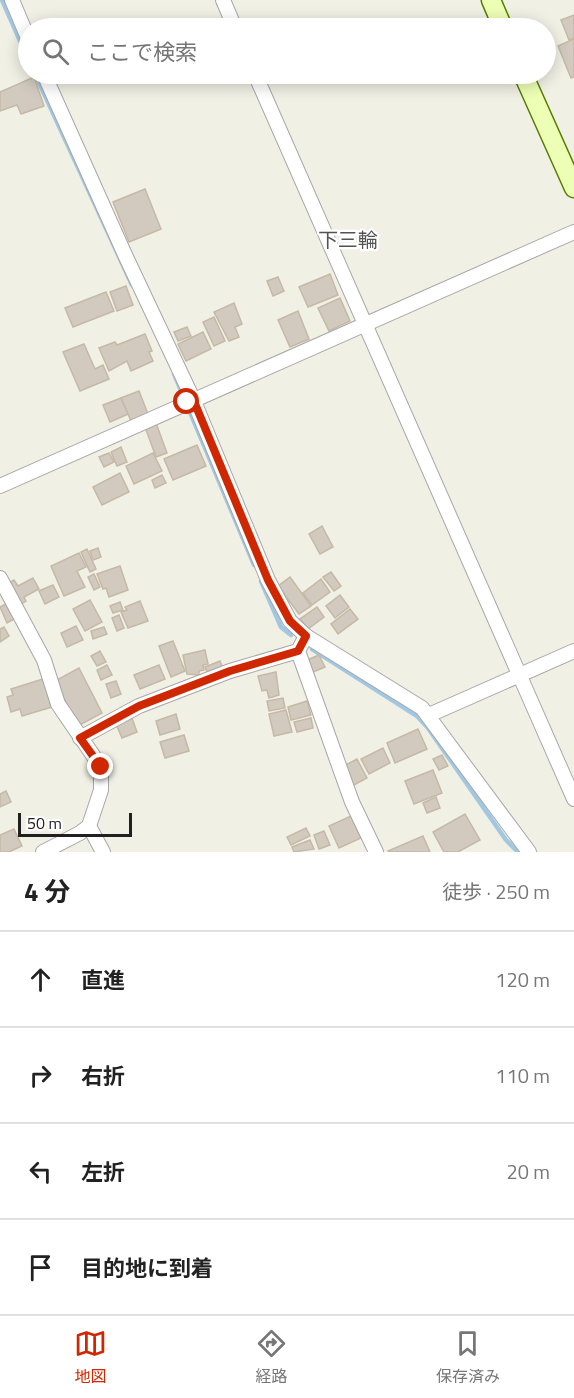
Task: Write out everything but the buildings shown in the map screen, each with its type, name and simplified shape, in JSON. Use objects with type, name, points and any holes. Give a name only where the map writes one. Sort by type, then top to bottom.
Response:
[{"type":"main road","points":[[491,0],[499,18]]},
{"type":"main road","points":[[527,84],[574,188]]},
{"type":"street","points":[[223,0],[231,18]]},
{"type":"street","points":[[9,4],[18,20]]},
{"type":"street","points":[[48,84],[268,580],[290,621],[306,636],[429,715],[529,852]]},
{"type":"street","points":[[259,84],[574,799]]},
{"type":"street","points":[[0,486],[574,232]]},
{"type":"street","points":[[0,578],[44,660],[58,704],[101,767],[103,777],[88,826],[58,848],[44,852]]},
{"type":"street","points":[[80,738],[139,706],[230,671],[298,651],[306,636]]},
{"type":"street","points":[[298,651],[352,802],[376,852]]},
{"type":"street","points":[[429,715],[574,651]]},
{"type":"street","points":[[88,826],[103,852]]},
{"type":"waterway","points":[[2,0],[18,36]]},
{"type":"waterway","points":[[40,84],[132,285]]},
{"type":"waterway","points":[[174,374],[254,565]]},
{"type":"waterway","points":[[261,581],[281,627],[291,635]]},
{"type":"waterway","points":[[312,649],[417,716],[428,728],[506,840],[518,852]]},
{"type":"district","name":"下三輪","points":[[348,240]]},
{"type":"route","points":[[101,767],[80,738],[139,706],[230,671],[298,651],[306,636],[290,621],[268,580],[193,399],[187,402]]}]
